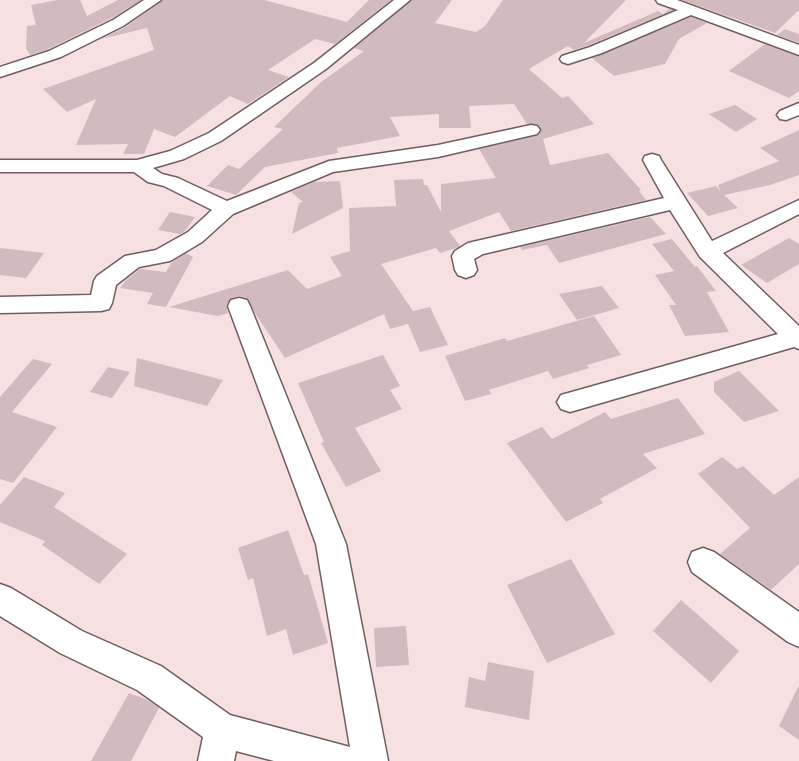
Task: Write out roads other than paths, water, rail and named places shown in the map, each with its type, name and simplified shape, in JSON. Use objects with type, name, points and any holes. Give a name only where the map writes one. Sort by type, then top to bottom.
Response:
[{"type":"street","points":[[0,72],[55,54],[118,23],[154,0]]},
{"type":"street","points":[[0,166],[138,166],[177,154],[215,137],[320,66],[403,0]]},
{"type":"street","points":[[663,0],[799,50]]},
{"type":"street","points":[[568,59],[596,50],[689,11]]},
{"type":"street","points":[[0,305],[101,303],[105,281],[134,260],[162,256],[195,237],[226,209],[330,167],[438,150],[531,130]]},
{"type":"street","points":[[652,160],[708,252],[797,339]]},
{"type":"street","points":[[138,166],[155,178],[172,182],[226,209]]},
{"type":"street","points":[[466,270],[463,256],[476,248],[676,202]]},
{"type":"street","points":[[708,252],[799,206]]},
{"type":"street","points":[[239,306],[331,544],[370,761]]},
{"type":"street","points":[[570,402],[797,339]]},
{"type":"street","points":[[703,562],[799,631]]},
{"type":"street","points":[[0,599],[71,642],[149,678],[219,745],[340,761]]}]
